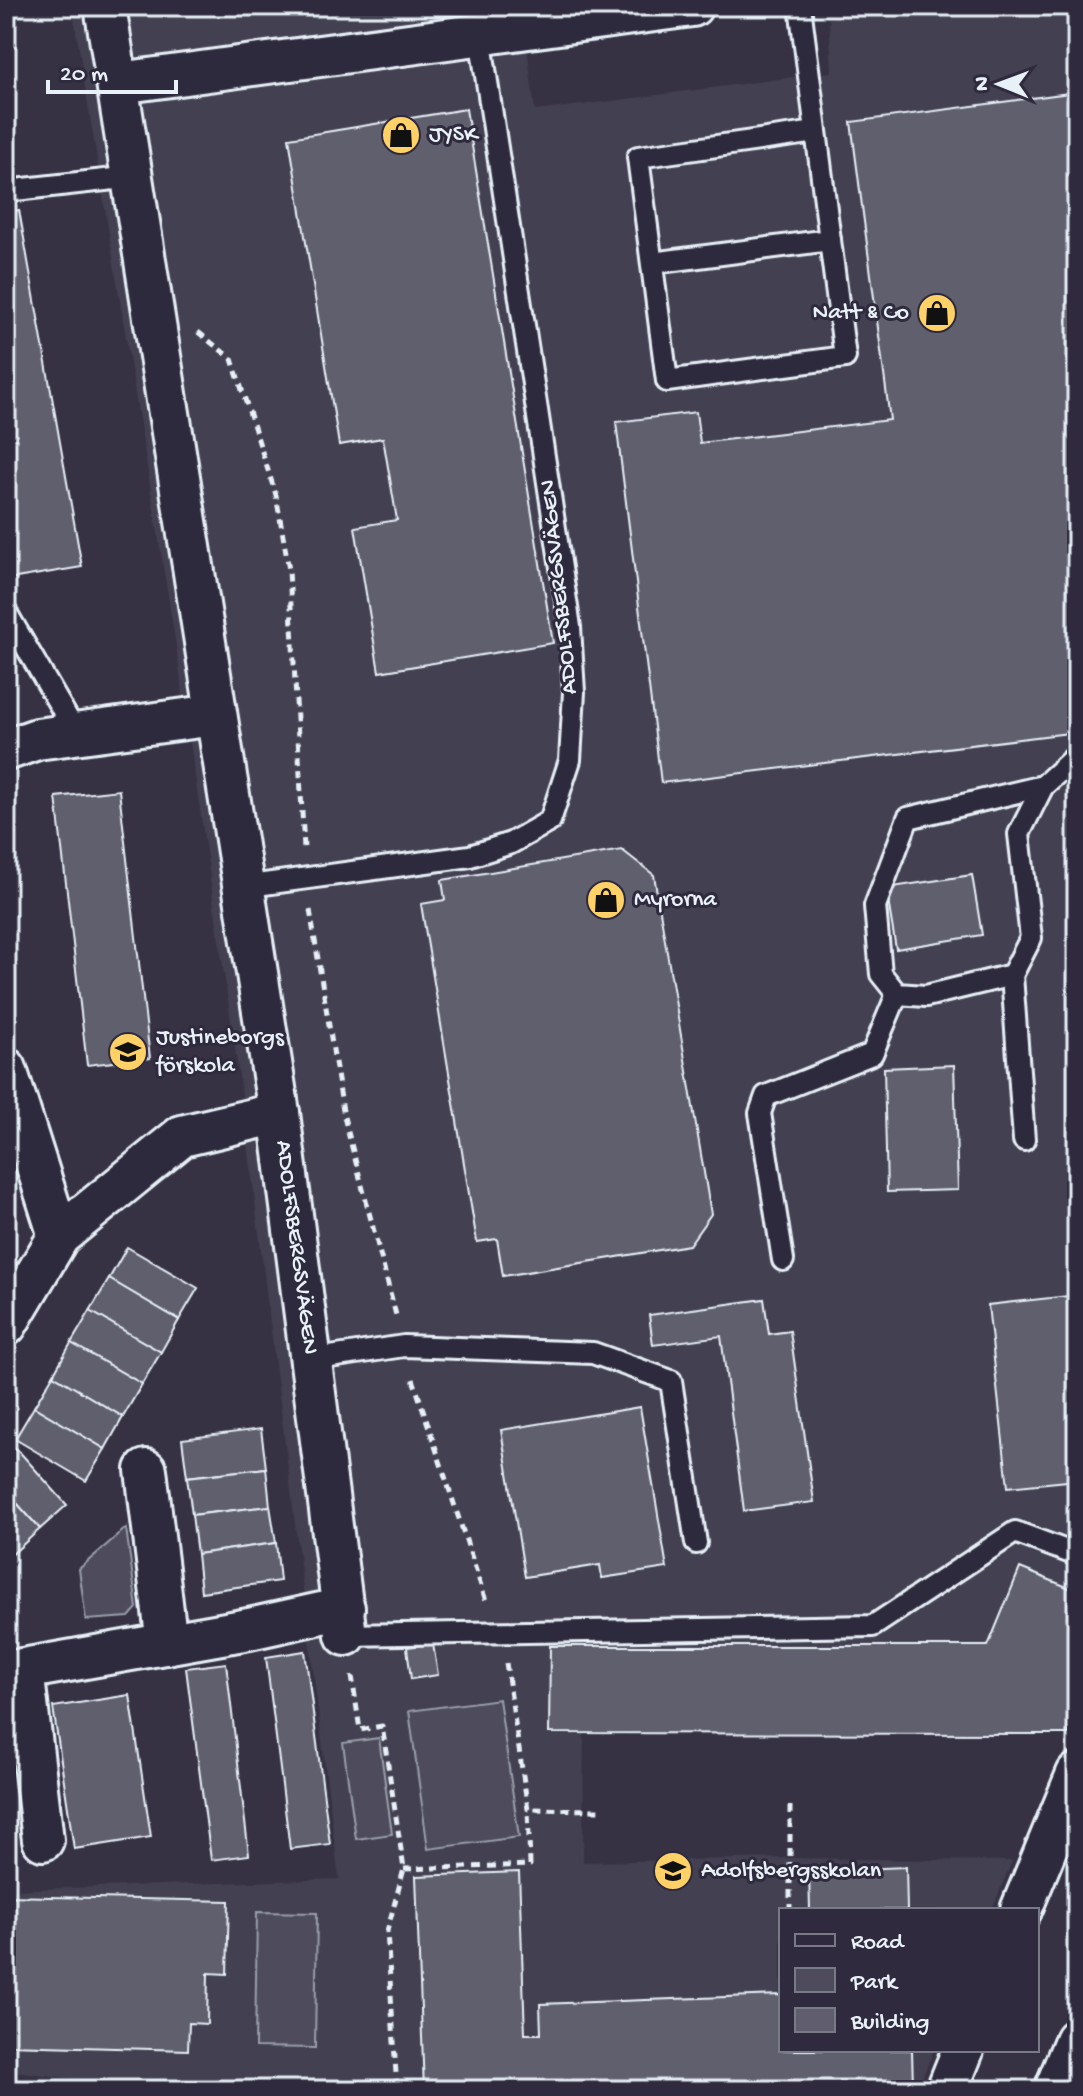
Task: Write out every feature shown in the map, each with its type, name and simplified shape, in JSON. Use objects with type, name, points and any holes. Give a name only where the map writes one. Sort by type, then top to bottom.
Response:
[{"type":"main road","points":[[1057,2090],[1077,2041]]},
{"type":"street","name":"ADOLFSBERGSVÄGEN","points":[[105,6],[119,83],[149,302],[279,1113],[345,1621]]},
{"type":"street","points":[[119,83],[692,6]]},
{"type":"street","points":[[6,750],[76,733],[215,715]]},
{"type":"street","points":[[6,1069],[15,1131],[59,1236]]},
{"type":"street","points":[[6,1325],[59,1236],[182,1136],[279,1113]]},
{"type":"street","points":[[146,1470],[167,1644]]},
{"type":"street","points":[[43,1840],[14,1670],[167,1644],[345,1621]]},
{"type":"street","points":[[1022,1908],[1077,1774]]},
{"type":"street","points":[[947,2090],[962,2052]]},
{"type":"lane","points":[[800,6],[845,357],[667,381],[638,157],[816,132]]},
{"type":"lane","name":"ADOLFSBERGSVÄGEN","points":[[242,887],[470,856],[511,843],[550,821],[570,760],[574,692],[570,627],[480,36]]},
{"type":"lane","points":[[6,191],[132,177]]},
{"type":"lane","points":[[652,263],[830,240]]},
{"type":"lane","points":[[6,612],[76,733]]},
{"type":"lane","points":[[1024,1140],[1012,975],[1031,938],[1019,834],[1043,786],[1077,755]]},
{"type":"lane","points":[[1012,975],[926,996],[897,994],[881,974],[875,906],[908,818],[1043,786]]},
{"type":"lane","points":[[783,1260],[760,1113],[766,1096],[872,1054],[897,994]]},
{"type":"lane","points":[[310,1360],[404,1346],[593,1353],[671,1381],[696,1543]]},
{"type":"lane","points":[[345,1621],[502,1635],[873,1626],[1015,1532],[1077,1555]]},
{"type":"path","points":[[149,302],[203,335],[232,359],[276,495],[289,570],[306,878],[344,1117],[404,1346],[486,1601],[502,1635],[528,1809],[530,1865],[404,1869]]},
{"type":"path","points":[[345,1621],[360,1730],[382,1726],[404,1869],[387,1931],[397,2090]]},
{"type":"path","points":[[790,1806],[790,1908]]},
{"type":"path","points":[[528,1809],[599,1810]]},
{"type":"shaded area","points":[[72,6],[522,6],[535,111],[832,72],[829,18],[911,6],[1077,6],[1077,1715],[1068,1734],[584,1733],[583,1862],[790,1858],[1012,1861],[993,1908],[779,1908],[779,2052],[933,2052],[917,2090],[158,2090],[6,2070],[6,1890],[339,1879],[241,1089],[174,633]]},
{"type":"green space","points":[[126,1528],[137,1608],[129,1617],[86,1620],[79,1569]]},
{"type":"green space","points":[[499,1699],[519,1837],[428,1849],[409,1711]]},
{"type":"green space","points":[[379,1738],[392,1834],[356,1839],[343,1743]]},
{"type":"green space","points":[[257,1912],[317,1913],[315,2048],[255,2047]]},
{"type":"building","points":[[1077,92],[1077,732],[661,783],[616,422],[696,412],[700,443],[890,420],[851,122]]},
{"type":"building","points":[[466,109],[553,643],[379,672],[355,527],[397,520],[383,438],[339,445],[289,138]]},
{"type":"building","points":[[19,210],[82,567],[10,579],[6,556],[6,213]]},
{"type":"building","points":[[119,790],[150,1058],[87,1065],[56,797]]},
{"type":"building","points":[[622,850],[654,875],[711,1214],[689,1245],[503,1276],[497,1239],[477,1242],[421,904],[445,900],[442,880]]},
{"type":"building","points":[[972,875],[982,935],[896,949],[886,888]]},
{"type":"building","points":[[954,1065],[958,1190],[887,1192],[884,1068]]},
{"type":"building","points":[[127,1247],[198,1288],[179,1320],[109,1279]]},
{"type":"building","points":[[109,1279],[179,1320],[161,1352],[90,1311]]},
{"type":"building","points":[[1077,1295],[1077,1480],[1008,1487],[988,1305]]},
{"type":"building","points":[[764,1299],[769,1334],[790,1331],[814,1502],[744,1511],[721,1336],[653,1345],[649,1315]]},
{"type":"building","points":[[90,1311],[161,1352],[142,1384],[71,1343]]},
{"type":"building","points":[[71,1343],[142,1384],[123,1417],[53,1375]]},
{"type":"building","points":[[53,1375],[123,1417],[105,1449],[34,1407]]},
{"type":"building","points":[[34,1407],[105,1449],[86,1481],[15,1439]]},
{"type":"building","points":[[640,1407],[667,1568],[602,1578],[600,1565],[525,1577],[501,1430]]},
{"type":"building","points":[[261,1429],[266,1468],[187,1477],[182,1439]]},
{"type":"building","points":[[16,1448],[67,1505],[40,1529],[6,1491],[6,1457]]},
{"type":"building","points":[[266,1468],[270,1506],[192,1515],[187,1477]]},
{"type":"building","points":[[6,1491],[40,1529],[7,1559],[6,1558]]},
{"type":"building","points":[[270,1506],[276,1543],[197,1554],[192,1515]]},
{"type":"building","points":[[276,1543],[280,1581],[201,1592],[197,1554]]},
{"type":"building","points":[[1020,1568],[1077,1591],[1077,1713],[1068,1734],[549,1733],[550,1646],[988,1646]]},
{"type":"building","points":[[433,1644],[438,1675],[411,1679],[407,1647]]},
{"type":"building","points":[[305,1651],[330,1844],[290,1849],[266,1657]]},
{"type":"building","points":[[226,1663],[249,1855],[211,1860],[186,1668]]},
{"type":"building","points":[[130,1695],[151,1837],[74,1849],[53,1707]]},
{"type":"building","points":[[906,1867],[907,1908],[810,1908],[809,1871]]},
{"type":"building","points":[[519,1872],[525,2034],[541,2034],[540,2004],[779,1995],[779,2052],[912,2052],[913,2086],[790,2090],[424,2090],[416,1876]]},
{"type":"building","points":[[6,1896],[229,1901],[227,1974],[208,1973],[207,2024],[189,2023],[188,2050],[6,2045]]},
{"type":"place","name":"JYSK","points":[[401,135]]},
{"type":"place","name":"Natt & Co","points":[[937,313]]},
{"type":"place","name":"Myrorna","points":[[606,900]]},
{"type":"place","name":"Justineborgs förskola","points":[[128,1052]]},
{"type":"place","name":"Adolfsbergsskolan","points":[[673,1871]]}]
